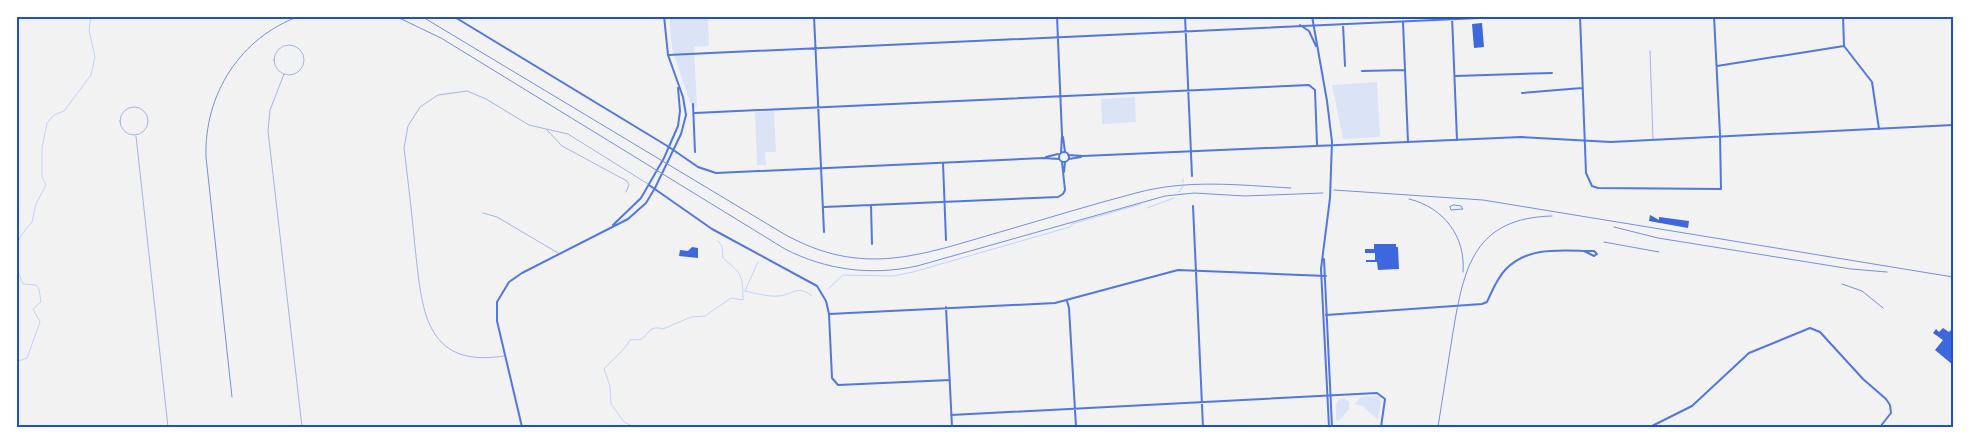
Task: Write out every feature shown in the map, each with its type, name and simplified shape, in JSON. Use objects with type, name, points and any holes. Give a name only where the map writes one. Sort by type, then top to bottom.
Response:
[{"type":"street","points":[[453,16],[669,147],[698,167],[716,173],[1043,158],[1065,162],[1069,159],[1083,156]]},
{"type":"street","points":[[522,427],[496,311],[500,294],[514,277],[636,213],[646,203],[655,188],[674,151],[686,115],[685,101],[668,55],[664,16]]},
{"type":"street","points":[[814,16],[824,232]]},
{"type":"street","points":[[1057,16],[1062,135],[1059,160]]},
{"type":"street","points":[[1185,16],[1192,176]]},
{"type":"street","points":[[1312,16],[1332,142],[1332,172],[1321,276],[1330,427]]},
{"type":"street","points":[[668,55],[1523,16]]},
{"type":"street","points":[[1580,16],[1587,179],[1592,186],[1598,188],[1721,189],[1714,16]]},
{"type":"street","points":[[1843,16],[1844,46],[1872,82],[1879,129]]},
{"type":"street","points":[[1452,18],[1457,140]]},
{"type":"street","points":[[1403,22],[1408,142]]},
{"type":"street","points":[[1343,24],[1345,66]]},
{"type":"street","points":[[1300,25],[1309,31],[1317,48]]},
{"type":"street","points":[[1717,66],[1844,46]]},
{"type":"street","points":[[1362,71],[1405,70]]},
{"type":"street","points":[[1454,76],[1552,72]]},
{"type":"street","points":[[610,227],[636,204],[649,185],[669,147],[680,116],[678,86]]},
{"type":"street","points":[[695,113],[1312,86],[1315,93],[1317,146]]},
{"type":"street","points":[[1522,93],[1583,88]]},
{"type":"street","points":[[693,104],[695,113],[695,152]]},
{"type":"street","points":[[1068,155],[1190,152],[1520,137],[1585,141],[1654,140],[1720,135],[1953,125]]},
{"type":"street","points":[[1062,135],[1065,152],[1069,159]]},
{"type":"street","points":[[1043,158],[1065,152]]},
{"type":"street","points":[[943,162],[946,240]]},
{"type":"street","points":[[1062,162],[1064,174]]},
{"type":"street","points":[[824,207],[1051,198],[1063,194],[1065,162]]},
{"type":"street","points":[[649,185],[712,228],[813,282],[822,292],[829,314],[832,378],[836,383],[842,386],[950,380]]},
{"type":"street","points":[[871,206],[872,244]]},
{"type":"street","points":[[1193,206],[1203,427]]},
{"type":"street","points":[[1324,316],[1427,310],[1445,306],[1473,306],[1485,303],[1505,270],[1532,254],[1542,251],[1584,251]]},
{"type":"street","points":[[1323,252],[1328,315],[1331,397],[1330,427]]},
{"type":"street","points":[[829,314],[946,307],[1044,304],[1067,301],[1178,270],[1326,276]]},
{"type":"street","points":[[1067,301],[1076,427]]},
{"type":"street","points":[[946,307],[952,427]]},
{"type":"street","points":[[1650,427],[1692,406],[1749,352],[1810,328],[1820,332],[1863,378],[1886,399],[1891,413],[1880,427]]},
{"type":"street","points":[[951,415],[1380,394],[1385,399],[1381,427]]},
{"type":"lane","points":[[293,46],[302,54],[304,64],[296,74],[284,74],[277,68],[274,60],[276,53],[283,47],[293,46]]},
{"type":"lane","points":[[1650,51],[1654,140]]},
{"type":"lane","points":[[284,74],[270,110],[268,131],[302,427]]},
{"type":"lane","points":[[506,356],[478,359],[461,354],[438,338],[428,323],[422,306],[404,148],[408,126],[420,107],[438,95],[457,91],[477,94],[529,125],[568,134],[649,185]]},
{"type":"lane","points":[[131,107],[142,109],[148,118],[146,129],[136,136],[125,133],[120,126],[122,114],[131,107]]},
{"type":"lane","points":[[546,128],[562,146],[627,180],[629,185],[626,192]]},
{"type":"lane","points":[[136,136],[168,427]]},
{"type":"lane","points":[[482,213],[497,217],[560,254]]},
{"type":"shaded area","points":[[669,16],[708,16],[709,46],[694,47],[697,107],[692,108],[672,49]]},
{"type":"shaded area","points":[[1377,82],[1380,137],[1343,139],[1332,85]]},
{"type":"shaded area","points":[[1135,97],[1136,122],[1102,124],[1101,99]]},
{"type":"shaded area","points":[[774,111],[776,152],[765,152],[766,165],[757,165],[755,112]]},
{"type":"shaded area","points":[[1379,396],[1381,402],[1378,420],[1363,406],[1355,404],[1360,397]]},
{"type":"shaded area","points":[[1344,398],[1349,402],[1349,409],[1339,421],[1336,419],[1336,406],[1340,399]]},
{"type":"building","points":[[1482,23],[1484,47],[1474,48],[1472,24]]},
{"type":"building","points":[[1650,215],[1659,220],[1659,217],[1689,221],[1688,228],[1649,221]]},
{"type":"building","points":[[1374,244],[1396,244],[1396,247],[1398,247],[1399,269],[1378,270],[1377,262],[1366,262],[1366,260],[1375,260],[1375,253],[1365,253],[1365,249],[1374,249]]},
{"type":"building","points":[[692,247],[698,248],[698,258],[679,256],[680,250],[688,251]]},
{"type":"building","points":[[1943,328],[1949,332],[1953,328],[1953,365],[1935,350],[1943,340],[1933,333],[1936,329],[1939,332]]},
{"type":"waterway","points":[[16,245],[32,222],[36,204],[46,185],[42,177],[42,148],[47,123],[54,115],[64,111],[91,75],[95,57],[89,30],[91,16]]},
{"type":"waterway","points":[[1179,192],[1183,186]]},
{"type":"waterway","points":[[1147,208],[1174,198]]},
{"type":"waterway","points":[[828,289],[843,275],[893,276],[913,272],[1070,227],[1072,224],[1141,204]]},
{"type":"waterway","points":[[634,427],[624,422],[611,404],[610,386],[604,369],[630,340],[642,339],[654,328],[663,329],[691,317],[705,316],[731,298],[743,300],[740,275],[723,258],[722,246],[718,241]]},
{"type":"waterway","points":[[745,291],[758,262]]},
{"type":"waterway","points":[[16,266],[23,284],[36,285],[39,289],[41,302],[33,309],[40,322],[27,358],[16,362]]},
{"type":"waterway","points":[[745,291],[774,296],[799,290],[812,296]]},
{"type":"railway","points":[[232,397],[206,157],[207,134],[211,112],[219,91],[243,53],[260,38],[300,16]]},
{"type":"railway","points":[[395,16],[441,38],[785,249],[816,262],[833,266],[866,271],[883,271],[917,266],[1165,196],[1194,193],[1245,196],[1323,193]]},
{"type":"railway","points":[[421,16],[784,234],[813,247],[840,255],[866,259],[892,258],[917,254],[1136,193],[1174,186],[1213,184],[1291,188]]},
{"type":"railway","points":[[1334,190],[1483,200],[1953,277]]},
{"type":"railway","points":[[1409,199],[1432,209],[1450,225],[1461,247],[1463,272]]},
{"type":"railway","points":[[1454,205],[1461,206],[1463,209],[1451,210],[1450,207],[1454,205]]},
{"type":"railway","points":[[1438,427],[1457,308],[1462,287],[1477,250],[1489,236],[1505,226],[1526,219],[1552,216]]},
{"type":"railway","points":[[1614,227],[1658,238],[1851,269],[1887,272]]},
{"type":"railway","points":[[1604,242],[1659,252]]},
{"type":"railway","points":[[1842,284],[1862,291],[1883,308]]}]
